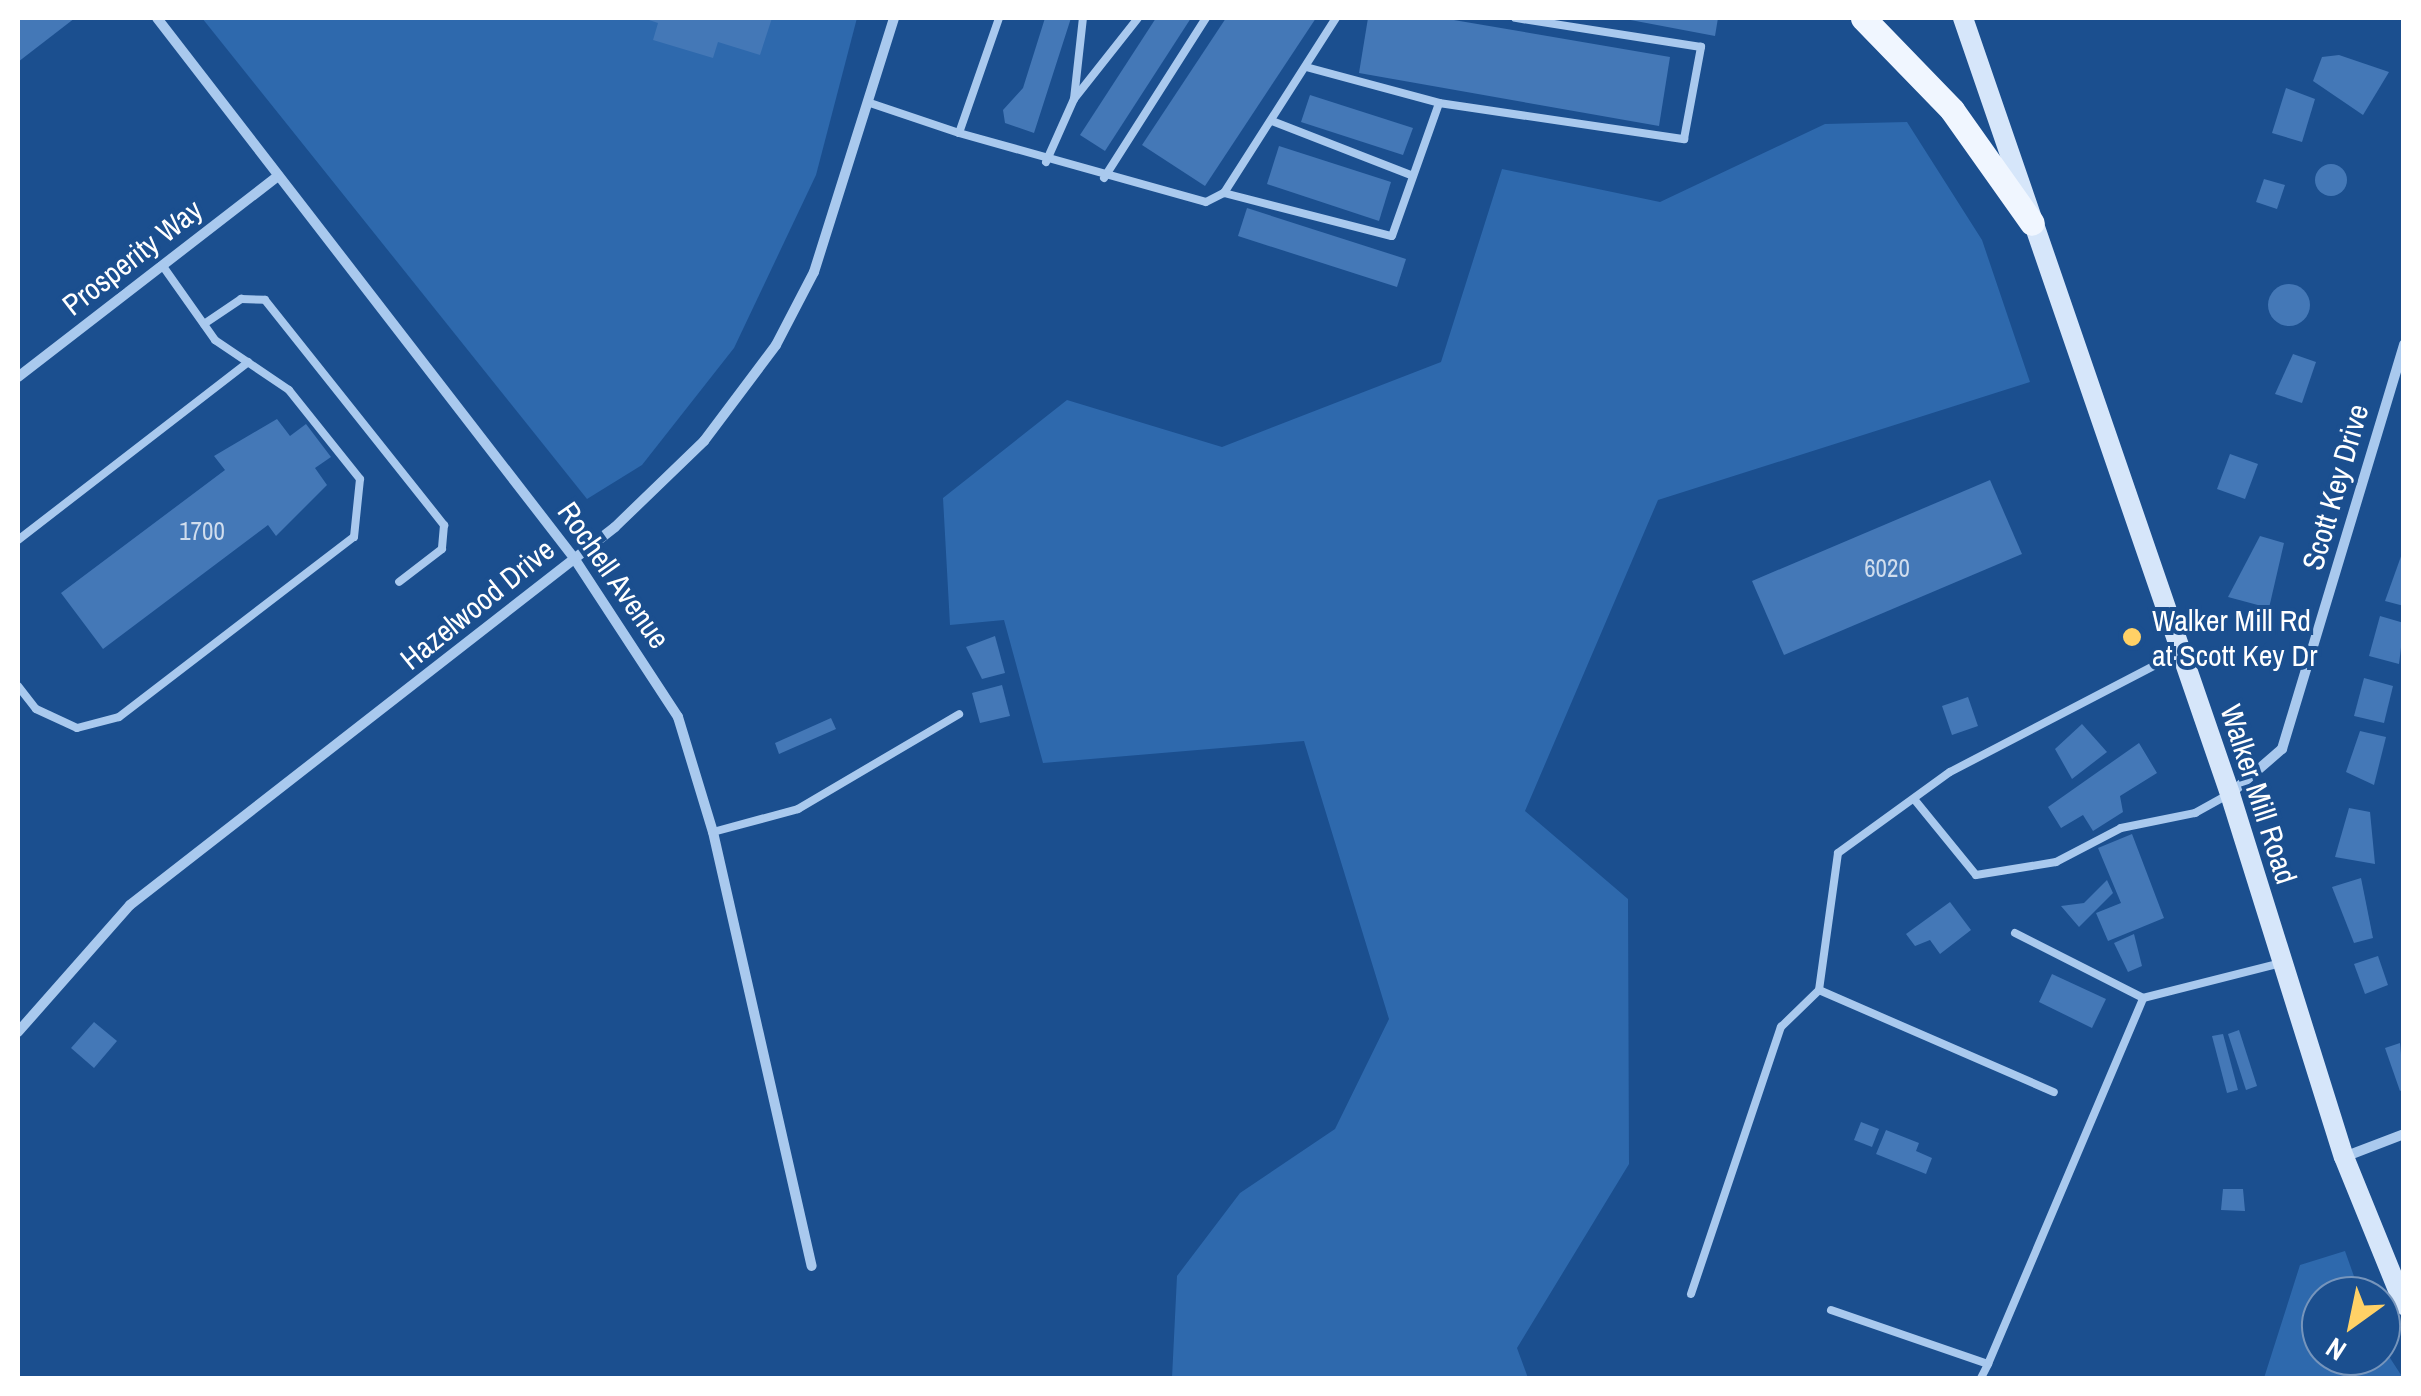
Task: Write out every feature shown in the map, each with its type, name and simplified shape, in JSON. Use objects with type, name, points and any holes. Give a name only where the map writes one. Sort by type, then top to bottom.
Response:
[{"type":"main road","points":[[1863,18],[1928,81],[2032,224]]},
{"type":"street","name":"Rochell Avenue","points":[[157,18],[574,558],[678,717],[714,832],[812,1266]]},
{"type":"street","name":"Hazelwood Drive","points":[[18,1032],[130,905],[574,558],[704,441],[776,345],[829,239],[894,18]]},
{"type":"street","name":"Walker Mill Road","points":[[1962,18],[2230,794],[2344,1157],[2404,1305]]},
{"type":"street","name":"Prosperity Way","points":[[18,377],[278,176]]},
{"type":"street","name":"Scott Key Drive","points":[[2230,794],[2282,749],[2404,344]]},
{"type":"street","points":[[2344,1157],[2404,1134]]},
{"type":"lane","points":[[959,132],[999,18]]},
{"type":"lane","points":[[1046,162],[1074,99],[1083,18]]},
{"type":"lane","points":[[1074,99],[1100,77],[1138,18]]},
{"type":"lane","points":[[1104,178],[1206,18]]},
{"type":"lane","points":[[870,104],[1046,162],[1206,202],[1224,193],[1336,18]]},
{"type":"lane","points":[[1306,67],[1438,104],[1684,139],[1702,47],[1514,18]]},
{"type":"lane","points":[[1224,193],[1392,236],[1438,104]]},
{"type":"lane","points":[[1272,121],[1413,176]]},
{"type":"lane","points":[[18,686],[36,709],[77,728],[119,717],[354,537],[360,479],[289,390],[248,362],[204,324],[162,266]]},
{"type":"lane","points":[[204,324],[241,299],[265,300],[444,525],[442,549],[399,582]]},
{"type":"lane","points":[[18,540],[248,362]]},
{"type":"lane","points":[[1691,1294],[1781,1028],[1820,990],[1832,862],[1914,799],[2179,653]]},
{"type":"lane","points":[[714,832],[798,810],[959,714]]},
{"type":"lane","points":[[1914,799],[1976,874],[2056,862],[2121,828],[2195,813],[2230,794]]},
{"type":"lane","points":[[2015,933],[2144,998],[2281,963]]},
{"type":"lane","points":[[1820,990],[2054,1092]]},
{"type":"lane","points":[[1981,1378],[2144,998]]},
{"type":"lane","points":[[1831,1310],[1988,1364]]},
{"type":"shaded area","points":[[202,18],[857,18],[816,175],[734,348],[642,465],[587,499]]},
{"type":"shaded area","points":[[1907,122],[1982,240],[2030,382],[1658,500],[1525,811],[1628,899],[1629,1164],[1517,1348],[1528,1378],[1172,1378],[1177,1276],[1240,1193],[1335,1129],[1389,1019],[1304,741],[1043,763],[1004,620],[950,625],[943,498],[1067,400],[1222,447],[1441,362],[1502,169],[1660,202],[1825,124]]},
{"type":"shaded area","points":[[2345,1251],[2354,1276],[2301,1276],[2301,1376],[2401,1375],[2403,1378],[2264,1378],[2300,1265]]},
{"type":"building","points":[[18,18],[75,18],[18,62]]},
{"type":"building","points":[[643,18],[772,18],[760,55],[718,42],[713,58],[653,40],[658,23]]},
{"type":"building","points":[[1045,18],[1071,18],[1034,133],[1005,123],[1003,110],[1023,88]]},
{"type":"building","points":[[1156,18],[1191,18],[1105,151],[1080,135]]},
{"type":"building","points":[[1226,18],[1316,18],[1205,186],[1142,145]]},
{"type":"building","points":[[1368,18],[1442,18],[1670,57],[1659,126],[1359,73]]},
{"type":"building","points":[[1620,18],[1718,18],[1715,36]]},
{"type":"building","points":[[2339,55],[2389,72],[2363,115],[2313,81],[2322,57]]},
{"type":"building","points":[[2286,88],[2315,99],[2302,142],[2272,133]]},
{"type":"building","points":[[1310,95],[1413,128],[1403,155],[1301,122]]},
{"type":"building","points":[[1279,146],[1391,182],[1379,221],[1267,184]]},
{"type":"building","points":[[2331,164],[2342,169],[2347,180],[2342,191],[2331,196],[2320,191],[2315,180],[2320,169]]},
{"type":"building","points":[[2264,179],[2285,185],[2277,209],[2256,202]]},
{"type":"building","points":[[1247,208],[1406,259],[1397,287],[1238,236]]},
{"type":"building","points":[[2289,284],[2304,290],[2310,305],[2304,320],[2289,326],[2274,320],[2268,305],[2274,290]]},
{"type":"building","points":[[2293,354],[2316,362],[2302,403],[2275,394]]},
{"type":"building","points":[[277,419],[290,436],[306,424],[331,457],[315,468],[327,485],[276,536],[268,525],[103,649],[61,593],[225,470],[214,456]]},
{"type":"building","points":[[2230,454],[2258,464],[2245,499],[2217,489]]},
{"type":"building","points":[[1990,480],[2022,554],[1784,655],[1752,581]]},
{"type":"building","points":[[2260,536],[2284,543],[2269,608],[2228,597]]},
{"type":"building","points":[[2404,548],[2404,606],[2385,601]]},
{"type":"building","points":[[2380,616],[2404,623],[2399,664],[2369,656]]},
{"type":"building","points":[[995,636],[1005,673],[982,679],[966,647]]},
{"type":"building","points":[[2364,678],[2393,686],[2384,723],[2354,716]]},
{"type":"building","points":[[1002,685],[1010,716],[980,723],[972,693]]},
{"type":"building","points":[[1968,697],[1978,726],[1952,735],[1942,706]]},
{"type":"building","points":[[831,718],[836,729],[779,754],[775,743]]},
{"type":"building","points":[[2082,724],[2107,752],[2072,779],[2055,749]]},
{"type":"building","points":[[2360,731],[2386,737],[2374,785],[2346,772]]},
{"type":"building","points":[[2139,743],[2157,773],[2120,796],[2123,812],[2093,831],[2083,815],[2061,828],[2048,807]]},
{"type":"building","points":[[2349,808],[2370,812],[2375,864],[2335,857]]},
{"type":"building","points":[[2132,834],[2164,918],[2108,941],[2096,913],[2121,903],[2098,848]]},
{"type":"building","points":[[2361,878],[2373,938],[2354,943],[2332,887]]},
{"type":"building","points":[[2107,880],[2113,893],[2079,927],[2061,906],[2084,903]]},
{"type":"building","points":[[1950,902],[1971,930],[1940,954],[1930,940],[1915,946],[1906,934]]},
{"type":"building","points":[[2134,934],[2142,966],[2128,972],[2114,943]]},
{"type":"building","points":[[2378,956],[2388,985],[2365,994],[2354,964]]},
{"type":"building","points":[[2052,974],[2106,999],[2092,1028],[2039,1002]]},
{"type":"building","points":[[94,1022],[117,1041],[94,1068],[71,1048]]},
{"type":"building","points":[[2239,1030],[2257,1086],[2246,1090],[2228,1034]]},
{"type":"building","points":[[2223,1034],[2238,1090],[2227,1093],[2212,1036]]},
{"type":"building","points":[[2400,1043],[2404,1089],[2400,1091],[2385,1048]]},
{"type":"building","points":[[1861,1122],[1879,1129],[1872,1147],[1854,1140]]},
{"type":"building","points":[[1886,1130],[1919,1143],[1916,1151],[1932,1158],[1926,1174],[1876,1154]]},
{"type":"building","points":[[2223,1189],[2243,1189],[2245,1211],[2221,1210]]},
{"type":"place","name":"Walker Mill Rd at Scott Key Dr","points":[[2132,637]]}]
